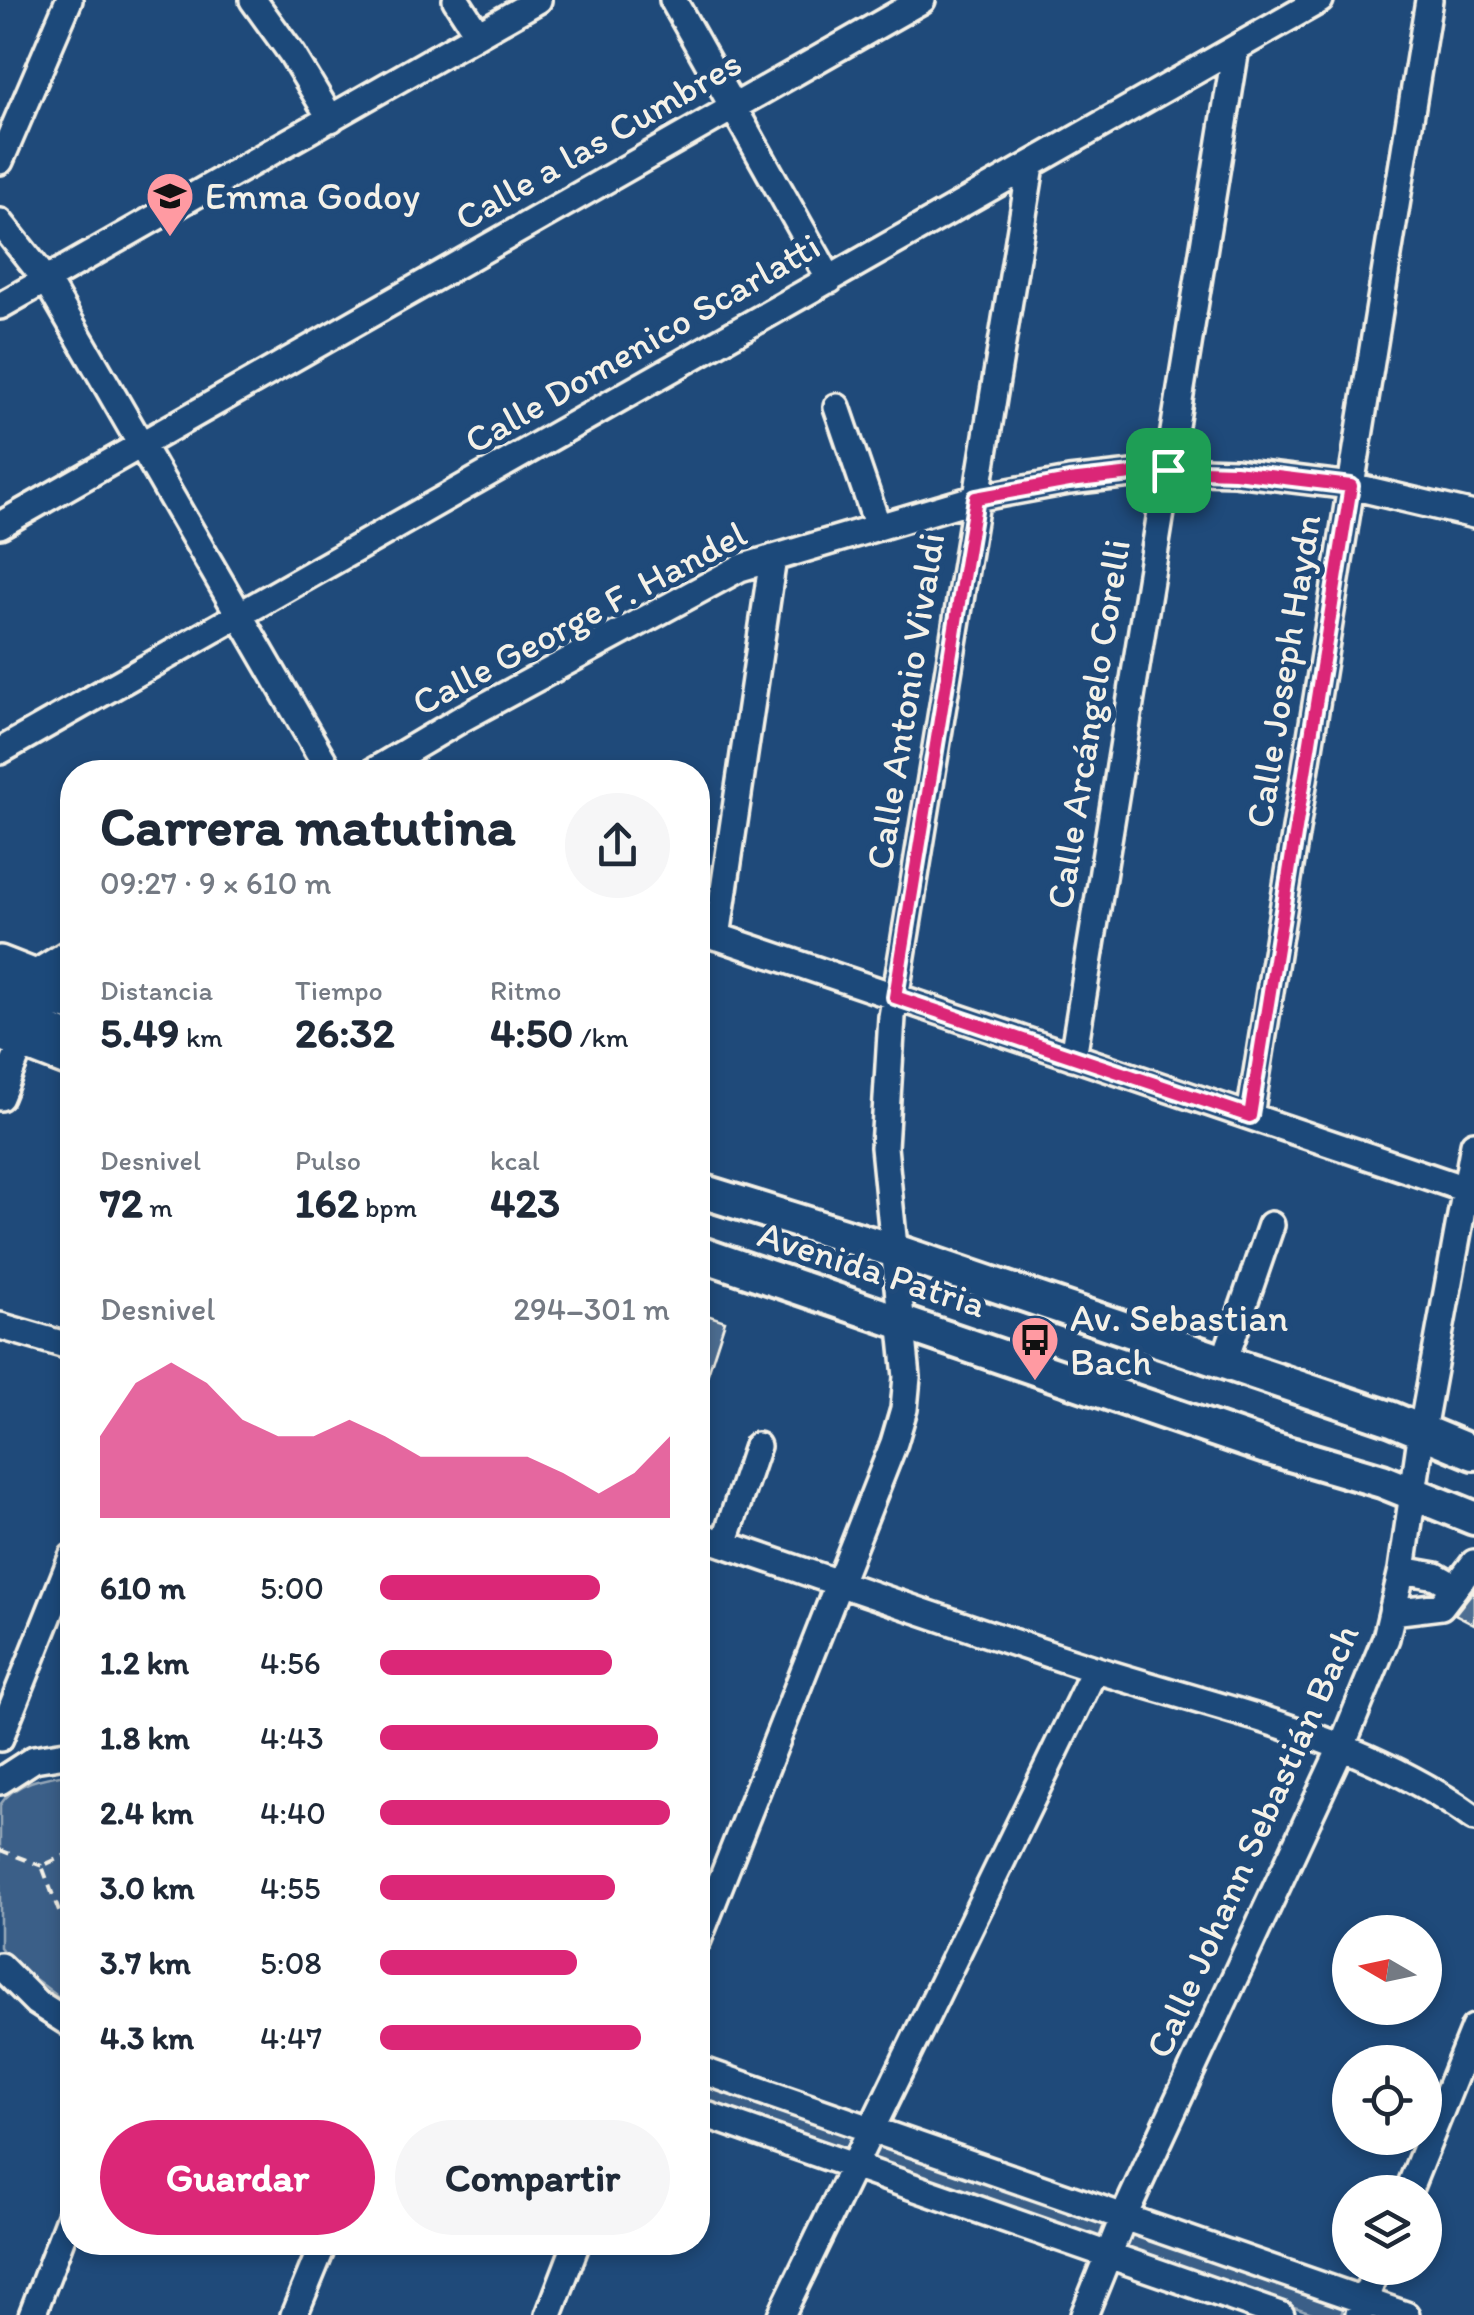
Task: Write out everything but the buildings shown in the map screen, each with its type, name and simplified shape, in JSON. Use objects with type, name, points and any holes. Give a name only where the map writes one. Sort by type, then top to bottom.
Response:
[{"type":"main road","points":[[0,982],[60,1002]]},
{"type":"main road","points":[[0,1010],[60,1036]]},
{"type":"main road","name":"Avenida Patria","points":[[710,1194],[1224,1362],[1422,1430],[1474,1453]]},
{"type":"main road","name":"Avenida Patria","points":[[710,1257],[1266,1447],[1412,1492],[1474,1518]]},
{"type":"street","points":[[0,161],[69,0]]},
{"type":"street","points":[[253,0],[292,54],[330,118]]},
{"type":"street","points":[[456,0],[478,34]]},
{"type":"street","points":[[0,306],[538,0]]},
{"type":"street","points":[[673,0],[830,280]]},
{"type":"street","name":"Calle a las Cumbres","points":[[0,525],[922,0]]},
{"type":"street","name":"Calle Domenico Scarlatti","points":[[0,750],[1320,0]]},
{"type":"street","name":"Calle Joseph Haydn","points":[[1250,1116],[1428,0]]},
{"type":"street","name":"Calle Arcángelo Corelli","points":[[1072,1056],[1236,48]]},
{"type":"street","name":"Calle Antonio Vivaldi","points":[[710,1910],[904,1409],[907,1377],[884,1146],[895,997],[1031,166]]},
{"type":"street","points":[[0,222],[46,280],[323,760]]},
{"type":"street","points":[[837,407],[878,527]]},
{"type":"street","name":"Calle George F. Handel","points":[[392,760],[740,568],[976,498],[1069,481],[1168,470],[1235,472],[1351,486],[1474,515]]},
{"type":"street","points":[[710,916],[773,558]]},
{"type":"street","points":[[710,934],[1470,1190]]},
{"type":"street","points":[[36,973],[60,958]]},
{"type":"street","points":[[0,959],[60,982]]},
{"type":"street","points":[[0,1097],[10,1041],[60,1060]]},
{"type":"street","name":"Calle Johann Sebastián Bach","points":[[1084,2315],[1124,2216],[1342,1746],[1386,1638],[1402,1570],[1422,1430],[1470,1190],[1474,1144]]},
{"type":"street","points":[[1224,1362],[1271,1225]]},
{"type":"street","points":[[0,1326],[60,1344]]},
{"type":"street","points":[[724,1544],[757,1446]]},
{"type":"street","points":[[1474,1518],[1474,1527]]},
{"type":"street","points":[[710,1539],[1094,1669],[1342,1746],[1441,1794],[1474,1818]]},
{"type":"street","points":[[1392,1612],[1441,1606],[1474,1563]]},
{"type":"street","points":[[1402,1570],[1436,1576],[1456,1587]]},
{"type":"street","points":[[0,1738],[60,1587]]},
{"type":"street","points":[[780,2315],[1094,1669]]},
{"type":"street","points":[[3,1776],[34,1759],[60,1755]]},
{"type":"street","points":[[0,1966],[36,2002],[60,2017]]},
{"type":"street","points":[[1415,2175],[1474,2028]]},
{"type":"street","points":[[710,2073],[1124,2216],[1361,2308],[1406,2315]]},
{"type":"street","points":[[710,2116],[1281,2315]]},
{"type":"street","points":[[32,2315],[60,2242]]},
{"type":"street","points":[[294,2315],[319,2255]]},
{"type":"street","points":[[548,2315],[573,2255]]},
{"type":"path","points":[[0,1850],[42,1866],[60,1858]]},
{"type":"path","points":[[42,1866],[60,1913]]},
{"type":"shaded area","points":[[60,1775],[60,1998],[10,1960],[0,1947],[0,1805],[14,1790]]},
{"type":"shaded area","points":[[710,2081],[859,2134],[849,2153],[710,2104]]},
{"type":"shaded area","points":[[881,2142],[1105,2221],[1099,2238],[871,2158]]},
{"type":"shaded area","points":[[1129,2229],[1345,2302],[1341,2315],[1318,2315],[1123,2249]]},
{"type":"place","name":"Emma Godoy","points":[[170,238]]},
{"type":"place","name":"Av. Sebastian Bach","points":[[1035,1382]]},
{"type":"route","points":[[1168,470],[1235,472],[1351,486],[1250,1116],[895,997],[976,498],[1069,481],[1168,470]]}]
